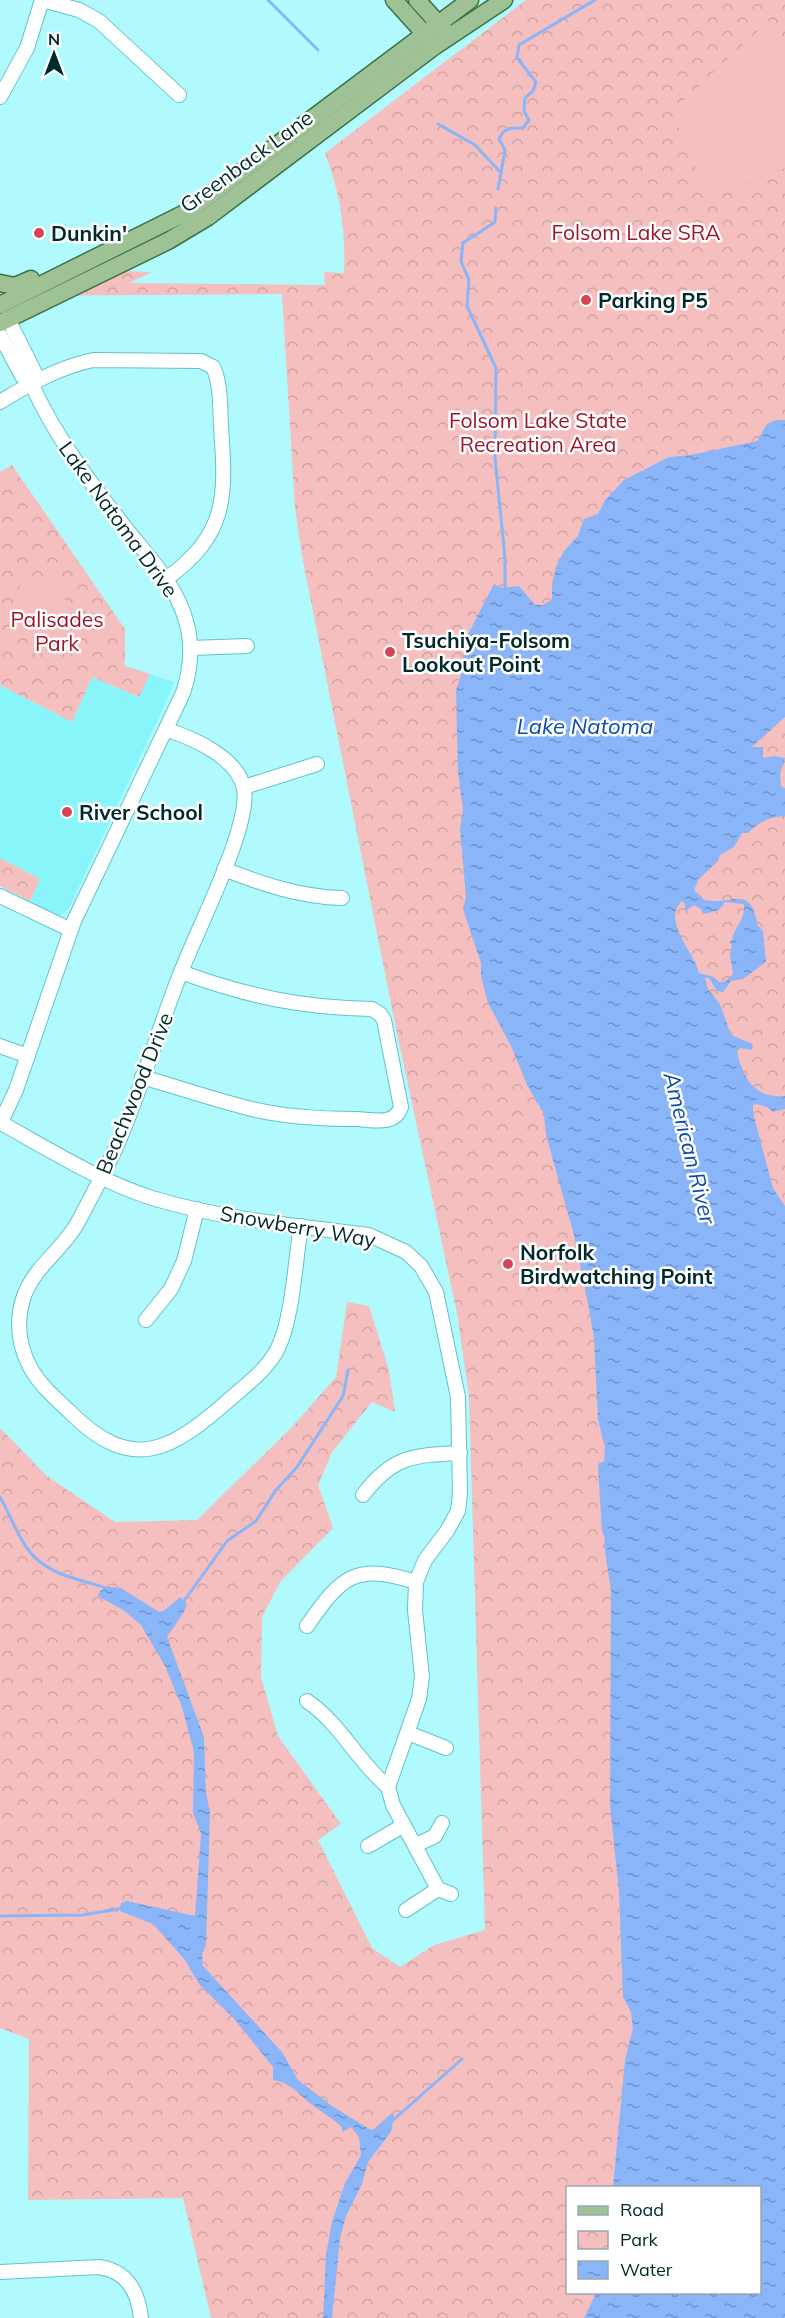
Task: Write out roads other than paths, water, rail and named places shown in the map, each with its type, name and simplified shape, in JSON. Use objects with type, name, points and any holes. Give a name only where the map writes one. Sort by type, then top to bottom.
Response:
[{"type":"main road","points":[[394,0],[437,35]]},
{"type":"main road","points":[[417,0],[437,35]]},
{"type":"main road","name":"Greenback Lane","points":[[2,313],[168,241],[208,218],[437,35],[470,0]]},
{"type":"main road","name":"Greenback Lane","points":[[2,313],[81,267],[156,230],[197,206],[437,35],[504,0]]},
{"type":"main road","points":[[0,284],[15,286],[46,272],[81,267]]},
{"type":"street","points":[[0,97],[4,81],[27,48],[42,0],[80,10],[99,21],[179,95]]},
{"type":"street","name":"Lake Natoma Drive","points":[[2,313],[34,371],[32,385]]},
{"type":"street","name":"Lake Natoma Drive","points":[[0,334],[22,376],[32,385],[76,462],[166,579],[179,601],[186,621],[190,648],[188,678],[168,729],[71,930],[28,1056],[0,1124]]},
{"type":"street","points":[[0,402],[76,364],[93,360],[201,361],[213,367],[220,409],[224,475],[222,507],[215,525],[195,555],[166,579]]},
{"type":"street","points":[[190,648],[248,646]]},
{"type":"street","points":[[168,729],[229,763],[244,787],[317,764]]},
{"type":"street","name":"Beachwood Drive","points":[[244,787],[243,816],[224,869],[181,972],[128,1121],[75,1228],[28,1286],[22,1303],[19,1330],[25,1356],[43,1385],[93,1434],[126,1447],[161,1446],[186,1436],[271,1360],[285,1329],[301,1226]]},
{"type":"street","points":[[224,869],[264,885],[302,895],[342,898]]},
{"type":"street","points":[[0,896],[71,930]]},
{"type":"street","points":[[142,1077],[249,1108],[279,1114],[323,1119],[390,1120],[399,1113],[401,1107],[384,1020],[377,1012],[324,1009],[264,999],[181,972]]},
{"type":"street","points":[[0,1046],[28,1056]]},
{"type":"street","name":"Snowberry Way","points":[[0,1124],[101,1178],[152,1198],[197,1209],[369,1235],[406,1252],[421,1266],[436,1292],[458,1396],[460,1453],[458,1511],[447,1531],[425,1560],[416,1582],[415,1610],[422,1677],[408,1733],[388,1787]]},
{"type":"street","points":[[146,1320],[171,1289],[184,1261],[197,1209]]},
{"type":"street","points":[[363,1496],[376,1477],[405,1458],[460,1453]]},
{"type":"street","points":[[308,1626],[333,1590],[350,1579],[369,1573],[383,1572],[416,1582]]},
{"type":"street","points":[[307,1701],[332,1721],[372,1774],[388,1787],[393,1805],[445,1891],[406,1910]]},
{"type":"street","points":[[408,1733],[446,1748]]},
{"type":"street","points":[[416,1845],[435,1836],[442,1823]]},
{"type":"street","points":[[368,1846],[404,1825]]},
{"type":"street","points":[[0,2272],[99,2267],[112,2270],[124,2277],[133,2287],[141,2318]]},
{"type":"water","name":"Lake Natoma","points":[[776,420],[785,420],[785,717],[752,747],[763,747],[763,758],[773,756],[785,758],[780,774],[781,786],[785,789],[785,816],[770,819],[760,823],[748,833],[742,833],[734,847],[720,855],[718,861],[699,879],[694,890],[704,900],[745,900],[755,913],[758,926],[763,931],[766,962],[743,979],[731,981],[723,992],[717,991],[709,978],[705,978],[708,989],[720,1004],[731,1035],[753,1044],[752,1050],[740,1048],[737,1052],[747,1079],[759,1091],[775,1096],[785,1096],[785,1109],[773,1112],[768,1107],[756,1104],[753,1105],[753,1113],[773,1188],[785,1206],[785,2318],[584,2318],[596,2294],[761,2294],[761,2186],[613,2186],[625,2060],[633,2028],[631,2012],[623,1997],[619,1891],[610,1805],[611,1591],[605,1538],[602,1531],[598,1467],[599,1463],[604,1462],[605,1447],[598,1420],[594,1338],[574,1235],[546,1135],[544,1114],[527,1085],[512,1048],[488,1003],[481,976],[481,963],[463,909],[466,897],[460,829],[463,810],[458,772],[456,690],[463,669],[467,636],[494,584],[502,588],[519,586],[535,605],[543,605],[552,600],[552,584],[556,567],[564,551],[578,536],[584,519],[598,514],[605,500],[624,480],[669,457],[691,455],[757,441],[767,424]],"holes":[[[682,901],[685,904],[685,911],[694,905],[701,909],[703,914],[719,910],[725,902],[744,904],[741,919],[729,942],[732,945],[730,954],[733,974],[725,982],[719,982],[714,977],[699,973],[677,927],[675,918]]]},
{"type":"water","points":[[108,1587],[121,1588],[159,1612],[165,1610],[180,1597],[187,1604],[167,1637],[204,1737],[206,1793],[210,1812],[206,1945],[202,1955],[203,1966],[282,2052],[298,2080],[332,2106],[369,2129],[373,2130],[392,2113],[394,2116],[391,2132],[368,2162],[362,2184],[346,2216],[340,2238],[332,2318],[323,2318],[326,2255],[332,2222],[345,2183],[361,2155],[359,2137],[351,2127],[342,2132],[342,2127],[293,2088],[273,2080],[273,2067],[235,2020],[199,1984],[185,1960],[153,1924],[120,1911],[121,1903],[127,1901],[195,1916],[201,1834],[193,1812],[194,1752],[182,1707],[165,1666],[141,1625],[123,1610],[98,1596],[100,1591]]},
{"type":"waterway","points":[[268,0],[318,50]]},
{"type":"waterway","points":[[498,189],[505,150],[499,139],[506,130],[523,128],[529,120],[524,111],[525,98],[533,91],[536,82],[517,58],[519,45],[595,0]]},
{"type":"waterway","points":[[438,124],[475,145],[501,173]]},
{"type":"waterway","points":[[496,208],[495,222],[463,243],[461,261],[469,280],[467,306],[496,368],[495,458],[505,558],[505,592]]},
{"type":"waterway","points":[[184,1601],[227,1541],[256,1521],[276,1490],[297,1467],[343,1396],[348,1370]]},
{"type":"waterway","points":[[0,1497],[22,1540],[39,1561],[63,1575],[109,1589]]},
{"type":"waterway","points":[[0,1916],[83,1915],[124,1908]]},
{"type":"waterway","points":[[391,2122],[462,2059]]},
{"type":"place","name":"Dunkin'","points":[[39,233]]},
{"type":"place","name":"Parking P5","points":[[586,300]]},
{"type":"place","name":"Tsuchiya-Folsom Lookout Point","points":[[390,652]]},
{"type":"place","name":"River School","points":[[67,812]]},
{"type":"place","name":"Norfolk Birdwatching Point","points":[[508,1264]]},
{"type":"park label","name":"Folsom Lake SRA","points":[[636,232]]},
{"type":"park label","name":"Folsom Lake State Recreation Area","points":[[538,432]]},
{"type":"park label","name":"Palisades Park","points":[[57,631]]},
{"type":"water label","name":"American River","points":[[690,1148]]}]
